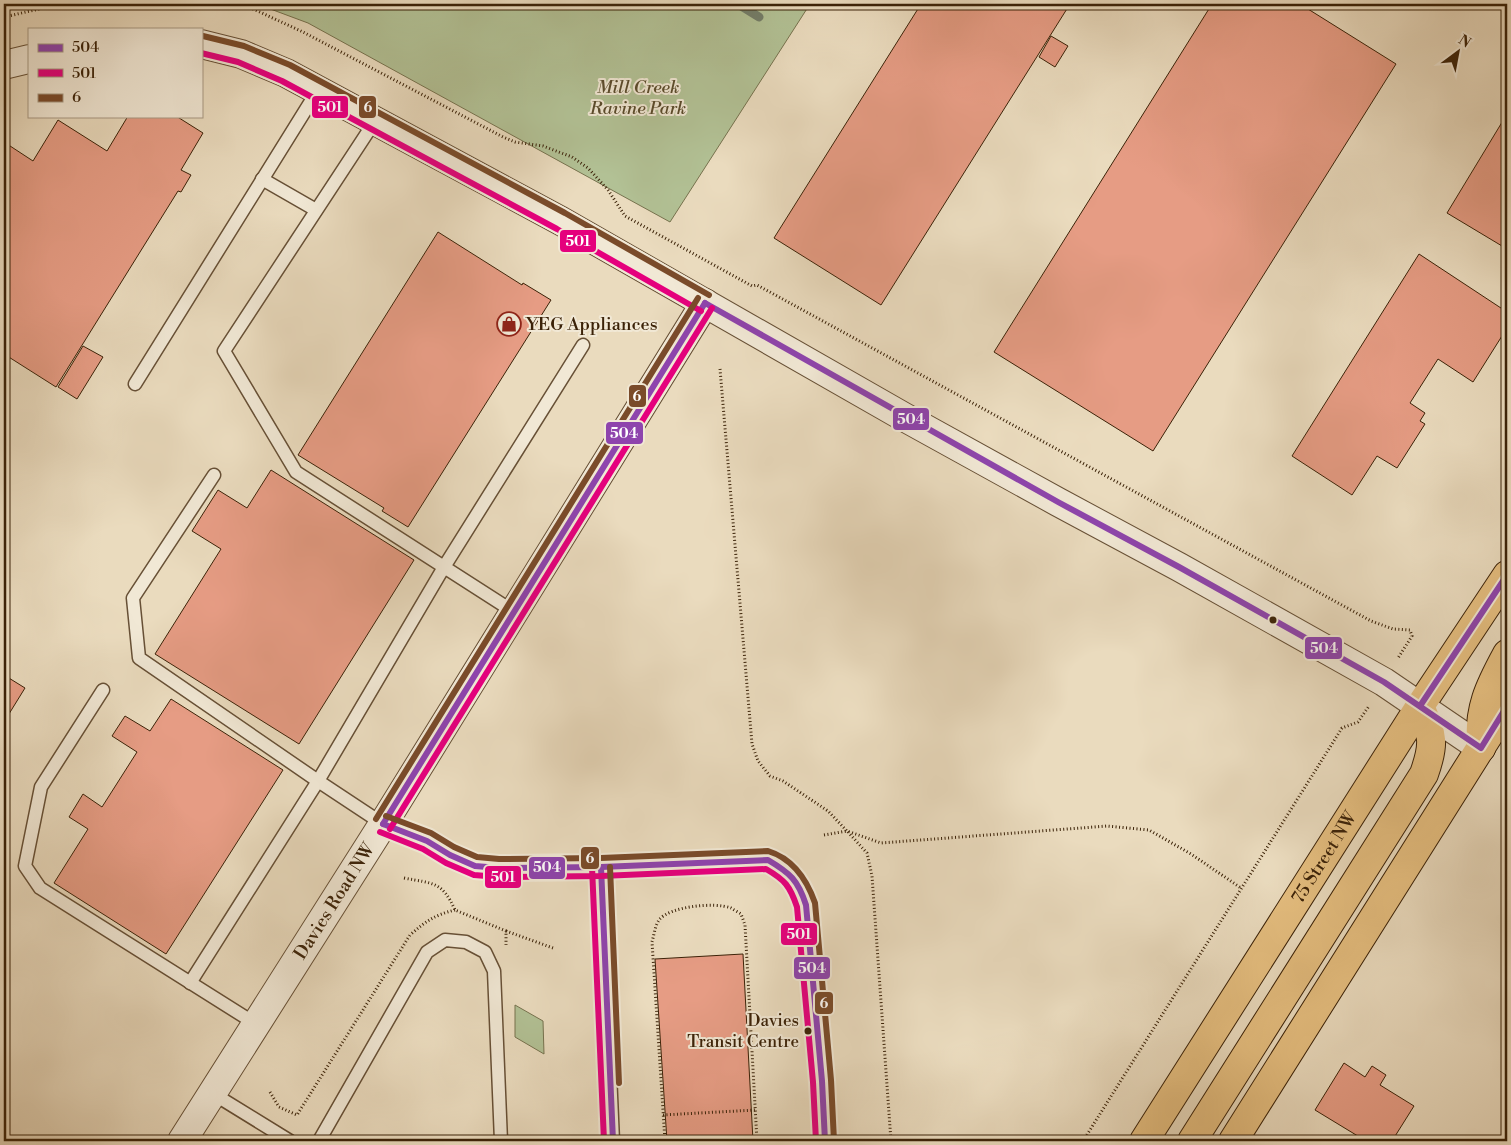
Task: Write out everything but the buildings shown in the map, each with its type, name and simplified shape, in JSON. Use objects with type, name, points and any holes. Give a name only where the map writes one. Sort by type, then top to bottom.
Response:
[{"type":"main road","name":"75 Street NW","points":[[1144,1141],[1420,706],[1507,575]]},
{"type":"main road","points":[[1481,748],[1482,709],[1487,692],[1507,654]]},
{"type":"main road","points":[[1192,1141],[1424,774],[1431,754],[1432,741],[1430,728],[1420,706]]},
{"type":"main road","points":[[1233,1141],[1507,706]]},
{"type":"street","points":[[202,44],[241,54],[286,73],[561,222],[1023,483],[1179,567],[1384,682],[1481,748]]},
{"type":"street","points":[[4,65],[28,59]]},
{"type":"street","name":"Davies Road NW","points":[[182,1141],[383,824],[705,303]]},
{"type":"lane","points":[[135,384],[318,90]]},
{"type":"lane","points":[[375,121],[224,351],[296,472],[514,612]]},
{"type":"lane","points":[[262,180],[316,210]]},
{"type":"lane","points":[[190,983],[318,781],[444,567],[583,345]]},
{"type":"lane","points":[[214,475],[134,598],[139,658],[383,824],[428,841],[450,855],[475,866],[601,867],[768,860],[789,872],[800,888],[806,905],[822,1081],[825,1141]]},
{"type":"lane","points":[[103,690],[41,787],[25,866],[40,888],[256,1024]]},
{"type":"lane","points":[[601,867],[612,1141]]},
{"type":"lane","points":[[319,1141],[427,952],[445,940],[466,942],[485,952],[494,971],[501,1141]]},
{"type":"lane","points":[[212,1093],[290,1141]]},
{"type":"path","points":[[4,17],[61,4]]},
{"type":"path","points":[[236,4],[251,8],[303,32],[503,137],[515,142],[543,146],[572,157],[588,168],[608,190],[625,216],[752,286],[757,285],[1371,621],[1393,630],[1410,630],[1412,636]]},
{"type":"path","points":[[720,369],[752,744],[758,762],[770,776],[783,781],[828,811],[848,830],[867,854],[872,876],[891,1141]]},
{"type":"path","points":[[1084,1141],[1342,728],[1358,722]]},
{"type":"path","points":[[824,835],[848,830],[881,843],[1107,826],[1148,830],[1190,854],[1241,888]]},
{"type":"path","points":[[665,1141],[652,942],[660,919],[670,912],[680,908],[716,906],[730,908],[741,914],[745,926],[756,1141]]},
{"type":"path","points":[[270,1092],[279,1107],[297,1115],[410,935],[427,920],[438,914],[454,910]]},
{"type":"path","points":[[506,931],[553,948]]},
{"type":"path","points":[[663,1115],[755,1110]]},
{"type":"green space","name":"Mill Creek Ravine Park","points":[[257,4],[810,4],[670,222],[308,23]]},
{"type":"green space","points":[[515,1005],[543,1021],[544,1054],[515,1037]]},
{"type":"waterway","points":[[738,4],[759,17]]},
{"type":"transit line","name":"6","points":[[203,36],[244,46],[290,65],[565,213],[709,295]]},
{"type":"transit line","name":"501","points":[[202,53],[238,62],[282,81],[557,229],[701,311]]},
{"type":"transit line","name":"6","points":[[376,819],[698,298]]},
{"type":"transit line","name":"504","points":[[705,303],[1058,502],[1179,567],[1384,682],[1481,748],[1507,706]]},
{"type":"transit line","name":"504","points":[[383,824],[705,303]]},
{"type":"transit line","name":"501","points":[[390,829],[712,308]]},
{"type":"transit line","name":"504","points":[[1420,706],[1507,575]]},
{"type":"transit line","name":"6","points":[[386,816],[431,833],[454,847],[477,857],[499,859],[601,858],[768,851],[785,859],[798,871],[808,886],[815,903],[831,1080],[834,1141]]},
{"type":"transit line","name":"504","points":[[383,824],[427,841],[450,855],[475,866],[499,868],[601,867],[768,860],[788,873],[800,889],[806,905],[822,1081],[825,1141]]},
{"type":"transit line","name":"501","points":[[380,832],[423,849],[446,863],[474,875],[499,877],[601,876],[766,869],[778,877],[786,884],[797,907],[813,1082],[816,1141]]},
{"type":"transit line","name":"501","points":[[592,867],[604,1141]]},
{"type":"transit line","name":"504","points":[[601,867],[613,1141]]},
{"type":"transit line","name":"6","points":[[610,867],[619,1083]]},
{"type":"place","name":"YEG Appliances","points":[[509,324]]},
{"type":"place","name":"Davies Transit Centre","points":[[808,1031]]}]
